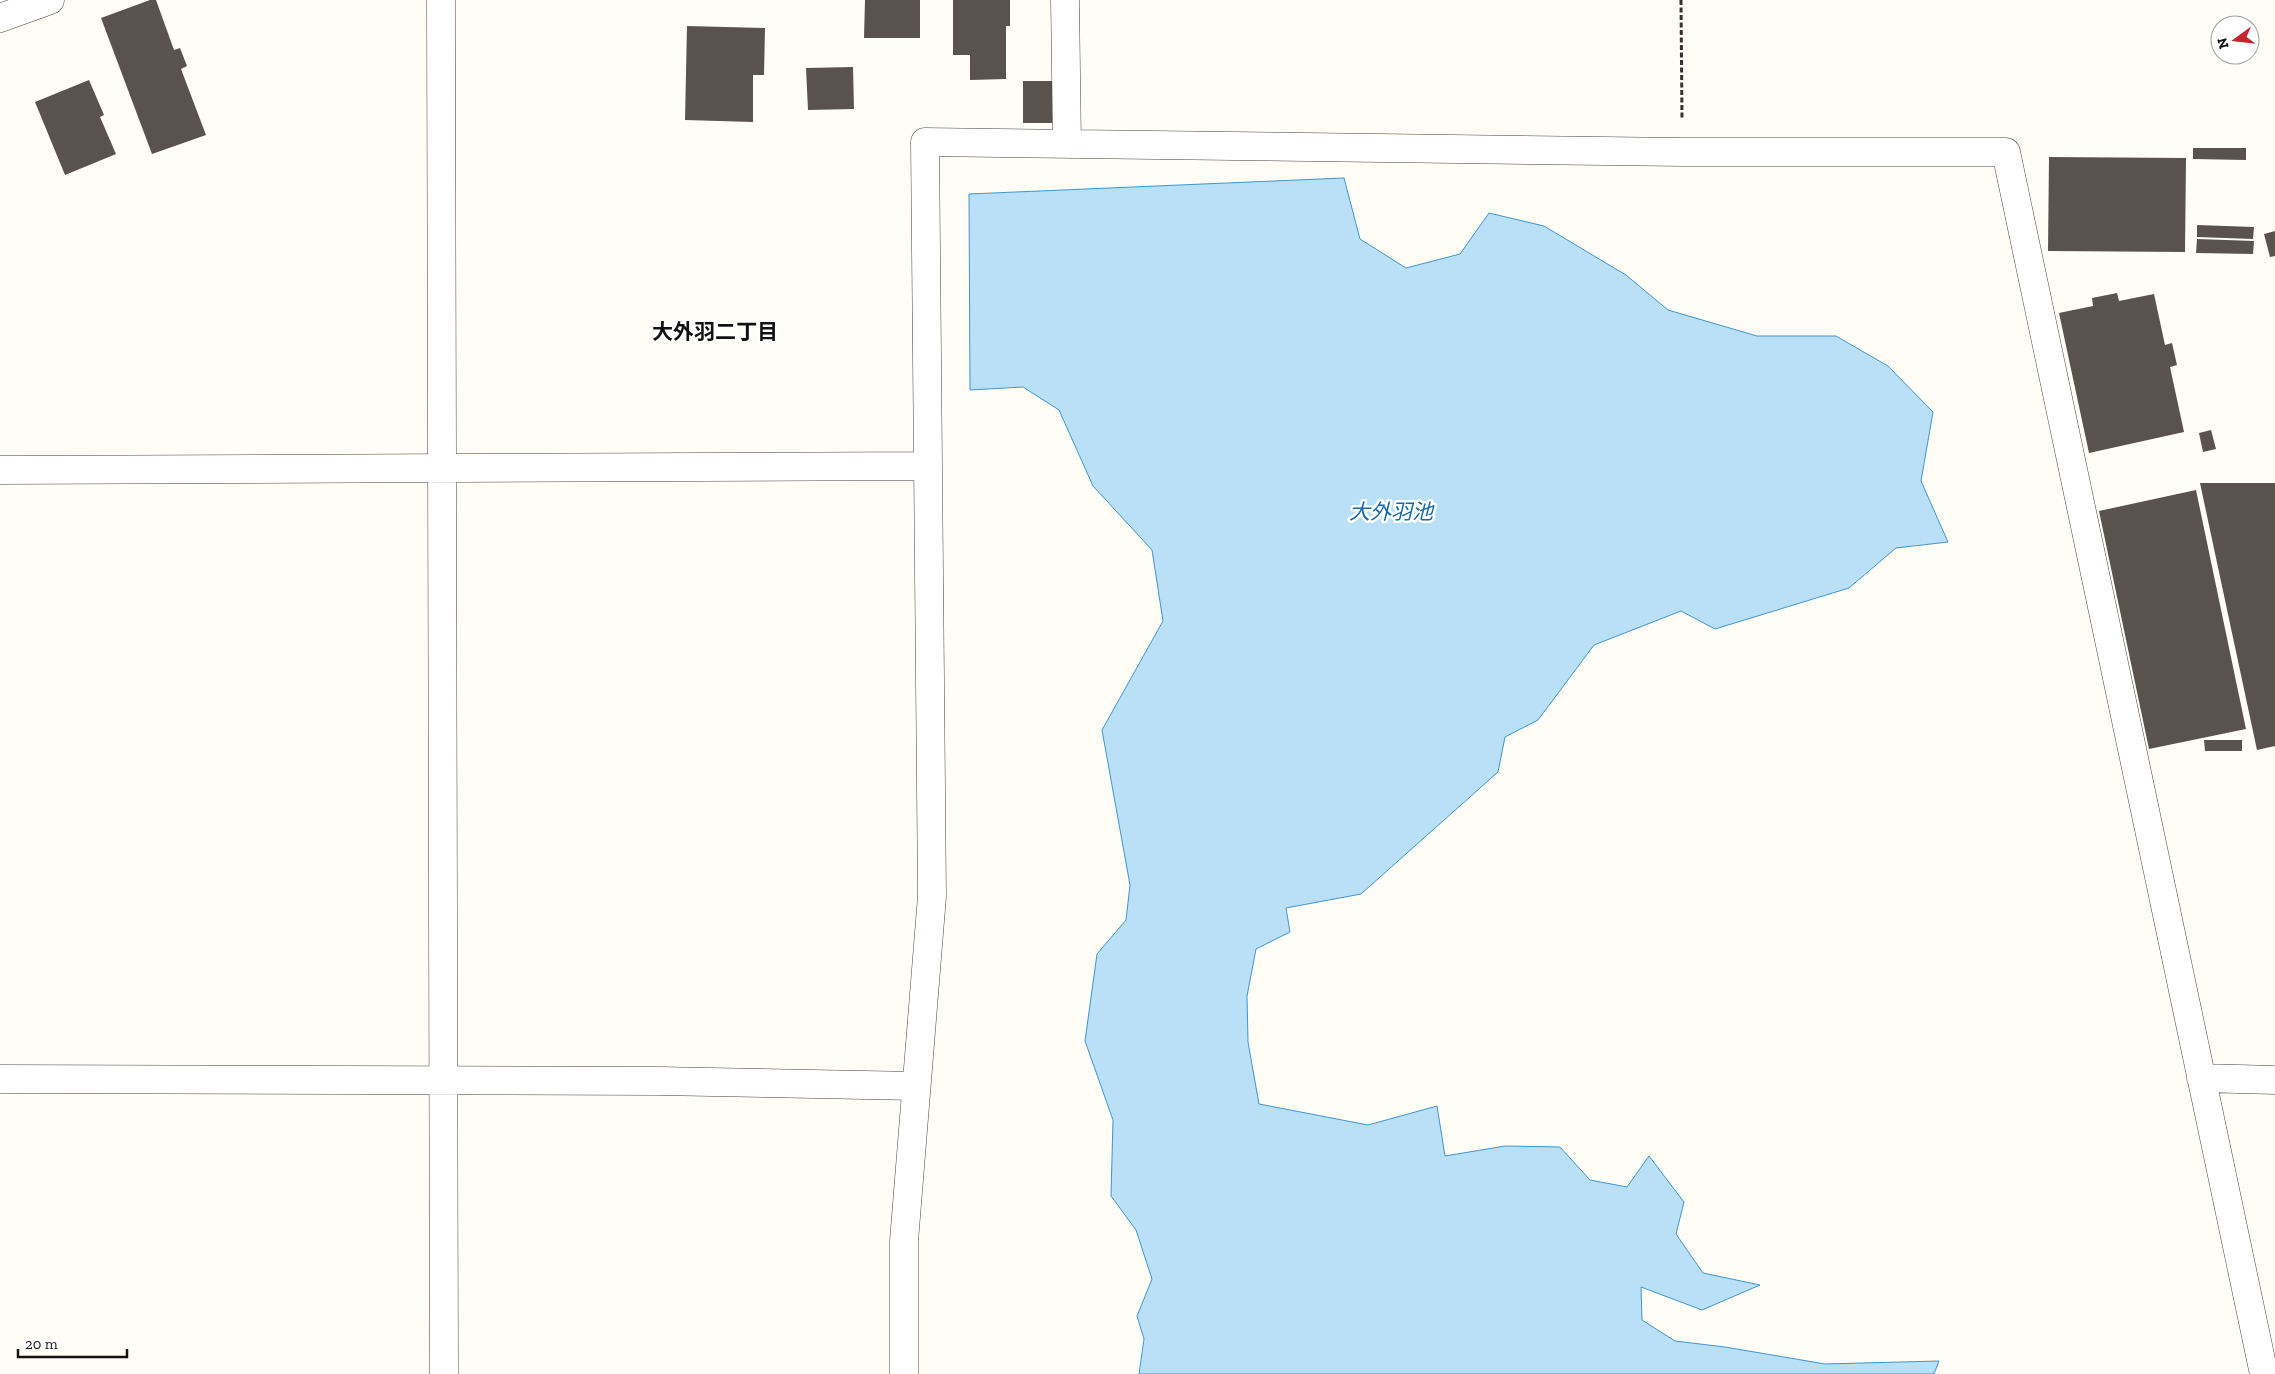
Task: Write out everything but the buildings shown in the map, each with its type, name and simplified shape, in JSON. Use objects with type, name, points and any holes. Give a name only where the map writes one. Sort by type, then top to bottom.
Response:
[{"type":"street","points":[[0,18],[50,0]]},
{"type":"street","points":[[441,0],[444,1374]]},
{"type":"street","points":[[1065,0],[1067,144]]},
{"type":"street","points":[[904,1374],[904,1241],[932,896],[925,142],[1682,152],[2006,152],[2264,1374]]},
{"type":"street","points":[[0,470],[928,466]]},
{"type":"street","points":[[2201,1078],[2275,1080]]},
{"type":"street","points":[[0,1079],[444,1080],[916,1086]]},
{"type":"path","points":[[1681,0],[1682,152]]},
{"type":"water","name":"大外羽池","points":[[1344,178],[1360,239],[1406,268],[1460,254],[1489,213],[1544,226],[1626,275],[1668,310],[1757,336],[1836,336],[1888,366],[1933,412],[1921,481],[1948,542],[1896,548],[1849,588],[1715,629],[1681,611],[1594,645],[1538,720],[1505,737],[1498,772],[1361,894],[1286,908],[1290,932],[1256,949],[1247,996],[1248,1042],[1259,1104],[1368,1125],[1437,1106],[1445,1156],[1505,1146],[1560,1147],[1590,1180],[1627,1187],[1649,1156],[1684,1202],[1676,1234],[1703,1273],[1760,1285],[1702,1310],[1641,1287],[1642,1320],[1675,1341],[1725,1347],[1825,1364],[1939,1361],[1934,1374],[1139,1374],[1144,1339],[1137,1316],[1152,1279],[1136,1230],[1111,1196],[1113,1120],[1085,1041],[1097,954],[1126,920],[1130,885],[1102,730],[1163,621],[1152,550],[1093,486],[1059,410],[1023,387],[970,390],[969,194]]},
{"type":"district","name":"大外羽二丁目","points":[[715,331]]}]
